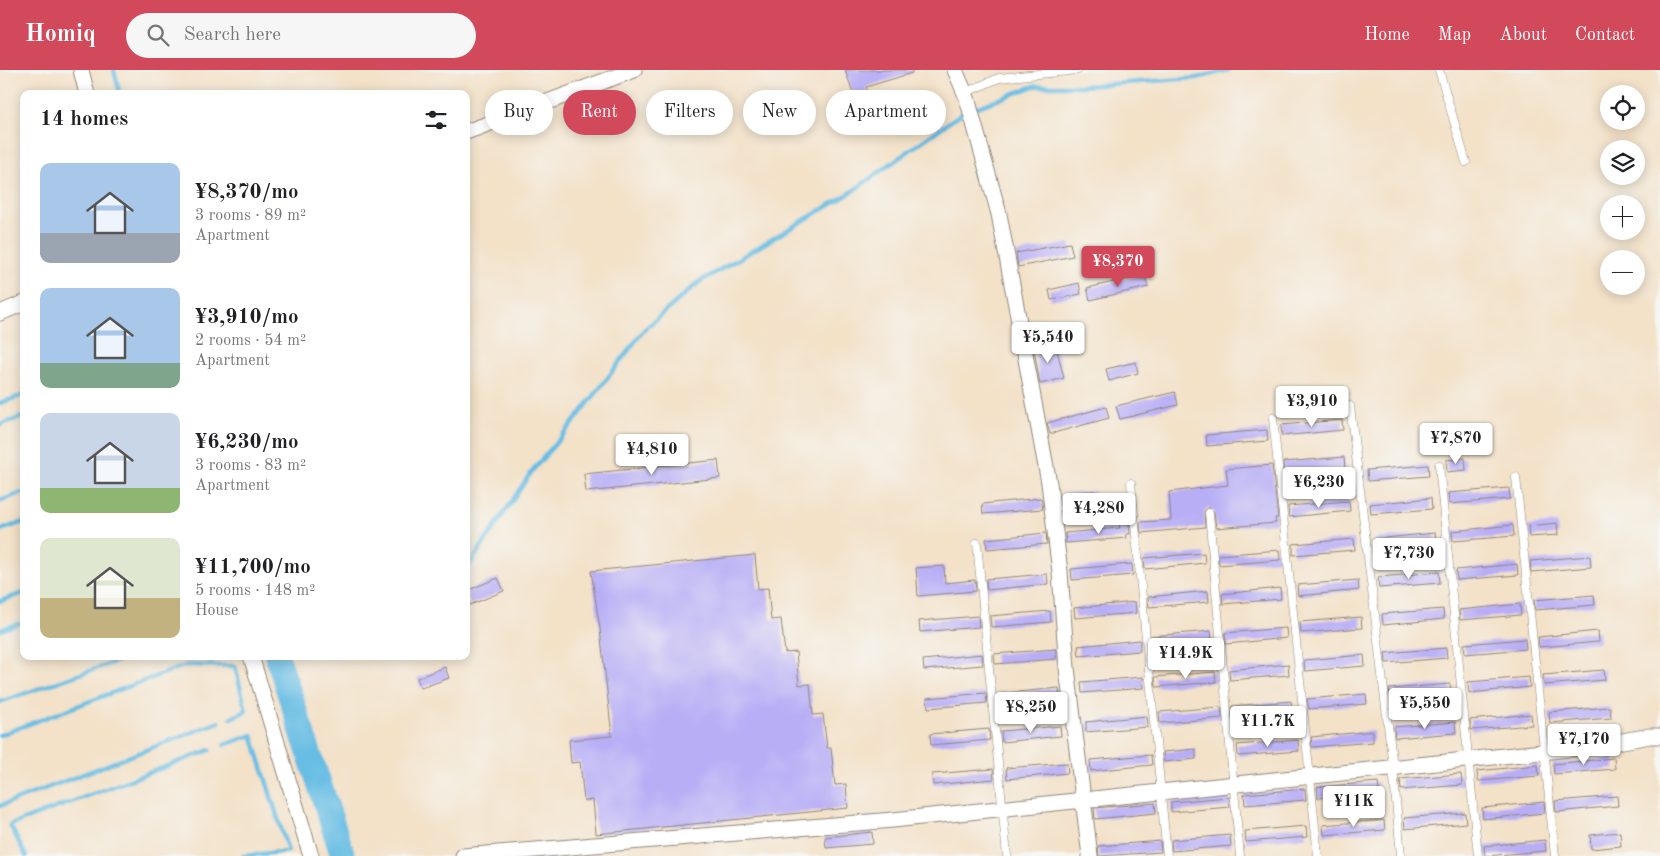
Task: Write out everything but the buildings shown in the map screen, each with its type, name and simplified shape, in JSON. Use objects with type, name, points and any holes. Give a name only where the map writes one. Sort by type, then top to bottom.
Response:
[{"type":"street","points":[[81,70],[86,90]]},
{"type":"street","points":[[470,131],[634,70]]},
{"type":"street","points":[[955,70],[966,95],[999,214],[1049,483],[1060,572],[1067,668],[1090,856]]},
{"type":"street","points":[[0,313],[20,305]]},
{"type":"street","points":[[252,660],[311,856]]},
{"type":"street","points":[[463,856],[1083,800],[1544,752],[1660,736]]},
{"type":"lane","points":[[966,95],[999,78],[1078,70]]},
{"type":"lane","points":[[1439,70],[1466,162]]},
{"type":"lane","points":[[1350,406],[1393,767],[1401,856]]},
{"type":"lane","points":[[1273,418],[1318,856]]},
{"type":"lane","points":[[1439,464],[1478,856]]},
{"type":"lane","points":[[1516,477],[1555,856]]},
{"type":"lane","points":[[1131,482],[1167,856]]},
{"type":"lane","points":[[1209,513],[1240,856]]},
{"type":"lane","points":[[977,543],[1007,856]]},
{"type":"waterway","points":[[114,70],[119,90]]},
{"type":"waterway","points":[[470,564],[532,471],[577,418],[644,330],[699,282],[847,195],[962,113],[1034,86],[1083,86],[1196,78],[1229,70]]},
{"type":"waterway","points":[[0,403],[20,396]]},
{"type":"waterway","points":[[0,425],[20,418]]},
{"type":"waterway","points":[[0,501],[20,494]]},
{"type":"waterway","points":[[0,530],[20,523]]},
{"type":"waterway","points":[[0,601],[20,594]]},
{"type":"waterway","points":[[0,630],[20,623]]},
{"type":"waterway","points":[[0,702],[121,660]]},
{"type":"waterway","points":[[278,660],[343,856]]},
{"type":"waterway","points":[[0,735],[186,665],[235,666],[246,711],[231,718]]},
{"type":"waterway","points":[[0,806],[219,722]]},
{"type":"waterway","points":[[224,745],[252,735],[288,851],[243,856]]},
{"type":"waterway","points":[[26,856],[10,825],[210,750]]}]
